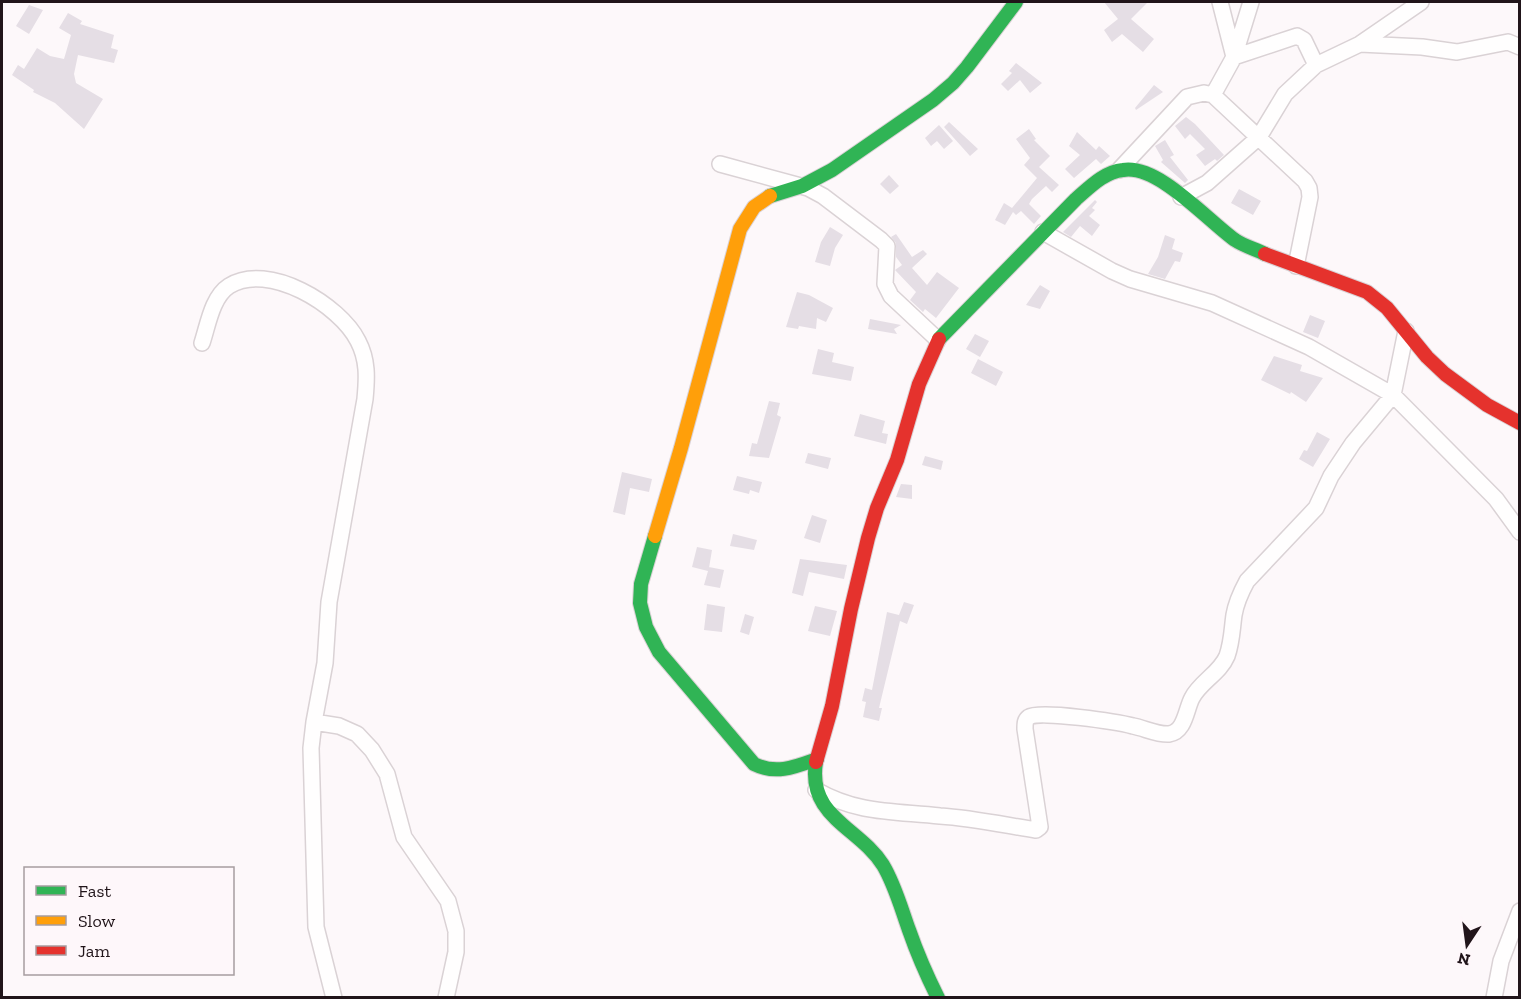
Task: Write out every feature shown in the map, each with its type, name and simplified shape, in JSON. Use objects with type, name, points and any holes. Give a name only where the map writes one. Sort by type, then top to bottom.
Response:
[{"type":"street","points":[[817,759],[789,769],[775,771],[763,769],[754,764],[659,652],[641,617],[639,602],[641,584],[681,448],[740,229],[754,207],[768,197],[802,186],[832,170],[946,89],[967,67],[1016,2]]},
{"type":"street","points":[[1220,2],[1234,57]]},
{"type":"street","points":[[1213,95],[1234,57],[1251,2]]},
{"type":"street","points":[[1181,197],[1207,183],[1258,137],[1285,94],[1316,65],[1360,44],[1421,2]]},
{"type":"street","points":[[1234,57],[1297,36],[1304,40],[1316,65]]},
{"type":"street","points":[[1360,44],[1422,47],[1457,52],[1508,42],[1520,47]]},
{"type":"street","points":[[1119,170],[1187,97],[1204,93],[1213,95],[1305,181],[1309,189],[1310,197],[1296,266]]},
{"type":"street","points":[[720,164],[802,186],[823,196],[881,240],[886,246],[885,284],[891,296],[938,340]]},
{"type":"street","points":[[938,998],[919,956],[891,879],[881,861],[860,838],[826,809],[816,790],[814,774],[831,709],[864,551],[875,513],[897,459],[921,373],[938,340],[1043,232],[1097,181],[1119,170],[1134,168],[1148,173],[1237,241],[1367,292],[1380,301],[1436,366],[1484,403],[1520,423]]},
{"type":"street","points":[[1043,232],[1112,272],[1212,303],[1309,347],[1393,395],[1496,499],[1520,532]]},
{"type":"street","points":[[202,343],[212,310],[228,286],[241,280],[258,279],[290,286],[310,295],[326,306],[345,322],[358,339],[365,357],[368,376],[365,399],[329,602],[325,663],[311,748],[316,927],[334,998]]},
{"type":"street","points":[[816,790],[845,804],[895,814],[941,816],[1036,830],[1040,827],[1025,729],[1028,717],[1036,714],[1051,715],[1131,725],[1168,735],[1174,732],[1182,725],[1191,698],[1225,660],[1230,646],[1239,595],[1247,581],[1316,508],[1332,476],[1353,443],[1393,395],[1406,330]]},
{"type":"street","points":[[314,722],[339,726],[357,734],[372,750],[387,774],[404,837],[448,901],[456,931],[456,952],[446,998]]},
{"type":"street","points":[[1494,998],[1501,961],[1520,911]]},
{"type":"building","points":[[1104,2],[1148,2],[1131,19],[1154,39],[1143,52],[1122,34],[1112,42],[1104,30],[1118,19]]},
{"type":"building","points":[[29,5],[43,10],[29,34],[16,26]]},
{"type":"building","points":[[68,13],[82,21],[80,24],[114,35],[111,48],[118,50],[114,63],[78,55],[74,74],[76,83],[103,99],[84,129],[55,103],[33,92],[34,90],[12,75],[18,65],[24,69],[37,48],[50,56],[64,59],[71,35],[59,28]]},
{"type":"building","points":[[1016,63],[1042,83],[1030,93],[1020,80],[1008,91],[1001,84],[1012,73],[1009,71]]},
{"type":"building","points":[[1154,85],[1163,92],[1136,110],[1135,108]]},
{"type":"building","points":[[1186,117],[1224,155],[1217,161],[1215,159],[1205,166],[1196,155],[1205,149],[1190,134],[1185,139],[1175,126]]},
{"type":"building","points":[[949,122],[978,149],[970,156],[944,127]]},
{"type":"building","points":[[939,125],[953,141],[944,149],[937,141],[931,146],[925,138]]},
{"type":"building","points":[[1029,129],[1036,139],[1034,140],[1050,156],[1039,167],[1059,185],[1052,192],[1046,186],[1032,199],[1029,204],[1041,216],[1034,224],[1021,211],[1016,215],[1013,212],[1005,225],[995,220],[1004,203],[1012,208],[1037,178],[1024,165],[1030,158],[1016,139]]},
{"type":"building","points":[[1077,132],[1096,150],[1099,146],[1110,156],[1101,164],[1096,159],[1074,178],[1065,169],[1080,155],[1069,146]]},
{"type":"building","points":[[1165,140],[1174,155],[1170,157],[1188,180],[1185,183],[1161,162],[1163,160],[1155,146]]},
{"type":"building","points":[[889,175],[899,186],[890,194],[880,184]]},
{"type":"building","points":[[1239,189],[1261,201],[1253,215],[1231,203]]},
{"type":"building","points":[[1095,200],[1097,202],[1092,208],[1095,210],[1089,216],[1100,225],[1092,236],[1080,226],[1071,237],[1063,232]]},
{"type":"building","points":[[830,227],[843,235],[835,248],[830,266],[815,262],[821,242]]},
{"type":"building","points":[[896,234],[912,257],[923,250],[927,254],[912,268],[927,285],[937,272],[959,288],[936,318],[925,309],[923,312],[910,300],[916,292],[895,270],[902,265],[896,257],[896,243],[891,237]]},
{"type":"building","points":[[1165,235],[1175,239],[1172,249],[1183,253],[1180,262],[1175,261],[1165,279],[1148,274],[1158,257]]},
{"type":"building","points":[[1040,285],[1050,291],[1040,309],[1026,305]]},
{"type":"building","points":[[797,292],[809,295],[833,308],[826,322],[817,318],[816,329],[799,326],[798,329],[786,327]]},
{"type":"building","points":[[1310,315],[1325,321],[1318,338],[1303,332]]},
{"type":"building","points":[[870,319],[901,325],[894,329],[897,334],[868,329]]},
{"type":"building","points":[[975,334],[989,341],[980,357],[966,349]]},
{"type":"building","points":[[818,349],[834,353],[832,362],[854,367],[851,381],[812,374]]},
{"type":"building","points":[[1274,356],[1302,365],[1300,371],[1323,378],[1306,402],[1291,392],[1290,394],[1261,380]]},
{"type":"building","points":[[978,359],[1003,372],[996,386],[971,373]]},
{"type":"building","points":[[769,401],[780,403],[777,415],[781,417],[769,458],[749,456],[752,443],[757,444]]},
{"type":"building","points":[[860,414],[885,421],[882,433],[888,434],[886,444],[854,436]]},
{"type":"building","points":[[1317,432],[1330,439],[1313,467],[1299,459],[1304,450],[1307,451]]},
{"type":"building","points":[[808,453],[831,458],[828,469],[805,463]]},
{"type":"building","points":[[925,456],[943,461],[941,470],[922,465]]},
{"type":"building","points":[[622,472],[652,479],[649,492],[630,488],[625,515],[613,512]]},
{"type":"building","points":[[737,476],[762,482],[759,493],[750,490],[749,494],[733,490]]},
{"type":"building","points":[[901,484],[912,485],[912,499],[896,497]]},
{"type":"building","points":[[812,515],[827,520],[820,543],[804,538]]},
{"type":"building","points":[[733,534],[757,540],[754,550],[730,546]]},
{"type":"building","points":[[697,547],[712,550],[709,567],[724,570],[720,588],[704,585],[708,571],[692,567]]},
{"type":"building","points":[[800,559],[847,565],[844,579],[809,572],[803,596],[792,593]]},
{"type":"building","points":[[904,602],[914,605],[907,624],[900,621],[879,708],[882,708],[879,721],[863,717],[866,702],[862,701],[865,688],[872,690],[887,612],[899,615]]},
{"type":"building","points":[[707,604],[725,607],[722,632],[704,630]]},
{"type":"building","points":[[815,606],[837,611],[830,636],[808,631]]},
{"type":"building","points":[[745,614],[754,617],[749,635],[740,632]]},
{"type":"traffic: fast","points":[[770,196],[802,186],[832,170],[933,100],[967,67],[1016,2]]},
{"type":"traffic: fast","points":[[939,339],[1076,199],[1098,181],[1116,171],[1137,170],[1166,184],[1235,240],[1265,254]]},
{"type":"traffic: fast","points":[[655,536],[641,584],[640,603],[646,627],[659,652],[754,764],[778,769],[817,759]]},
{"type":"traffic: fast","points":[[816,762],[815,781],[819,796],[837,820],[873,852],[883,865],[938,998]]},
{"type":"traffic: slow","points":[[655,536],[740,229],[754,207],[770,196]]},
{"type":"traffic: jam","points":[[1265,254],[1367,292],[1387,308],[1427,357],[1445,374],[1487,405],[1520,423]]},
{"type":"traffic: jam","points":[[816,762],[832,706],[868,538],[877,508],[897,460],[919,384],[939,339]]}]
